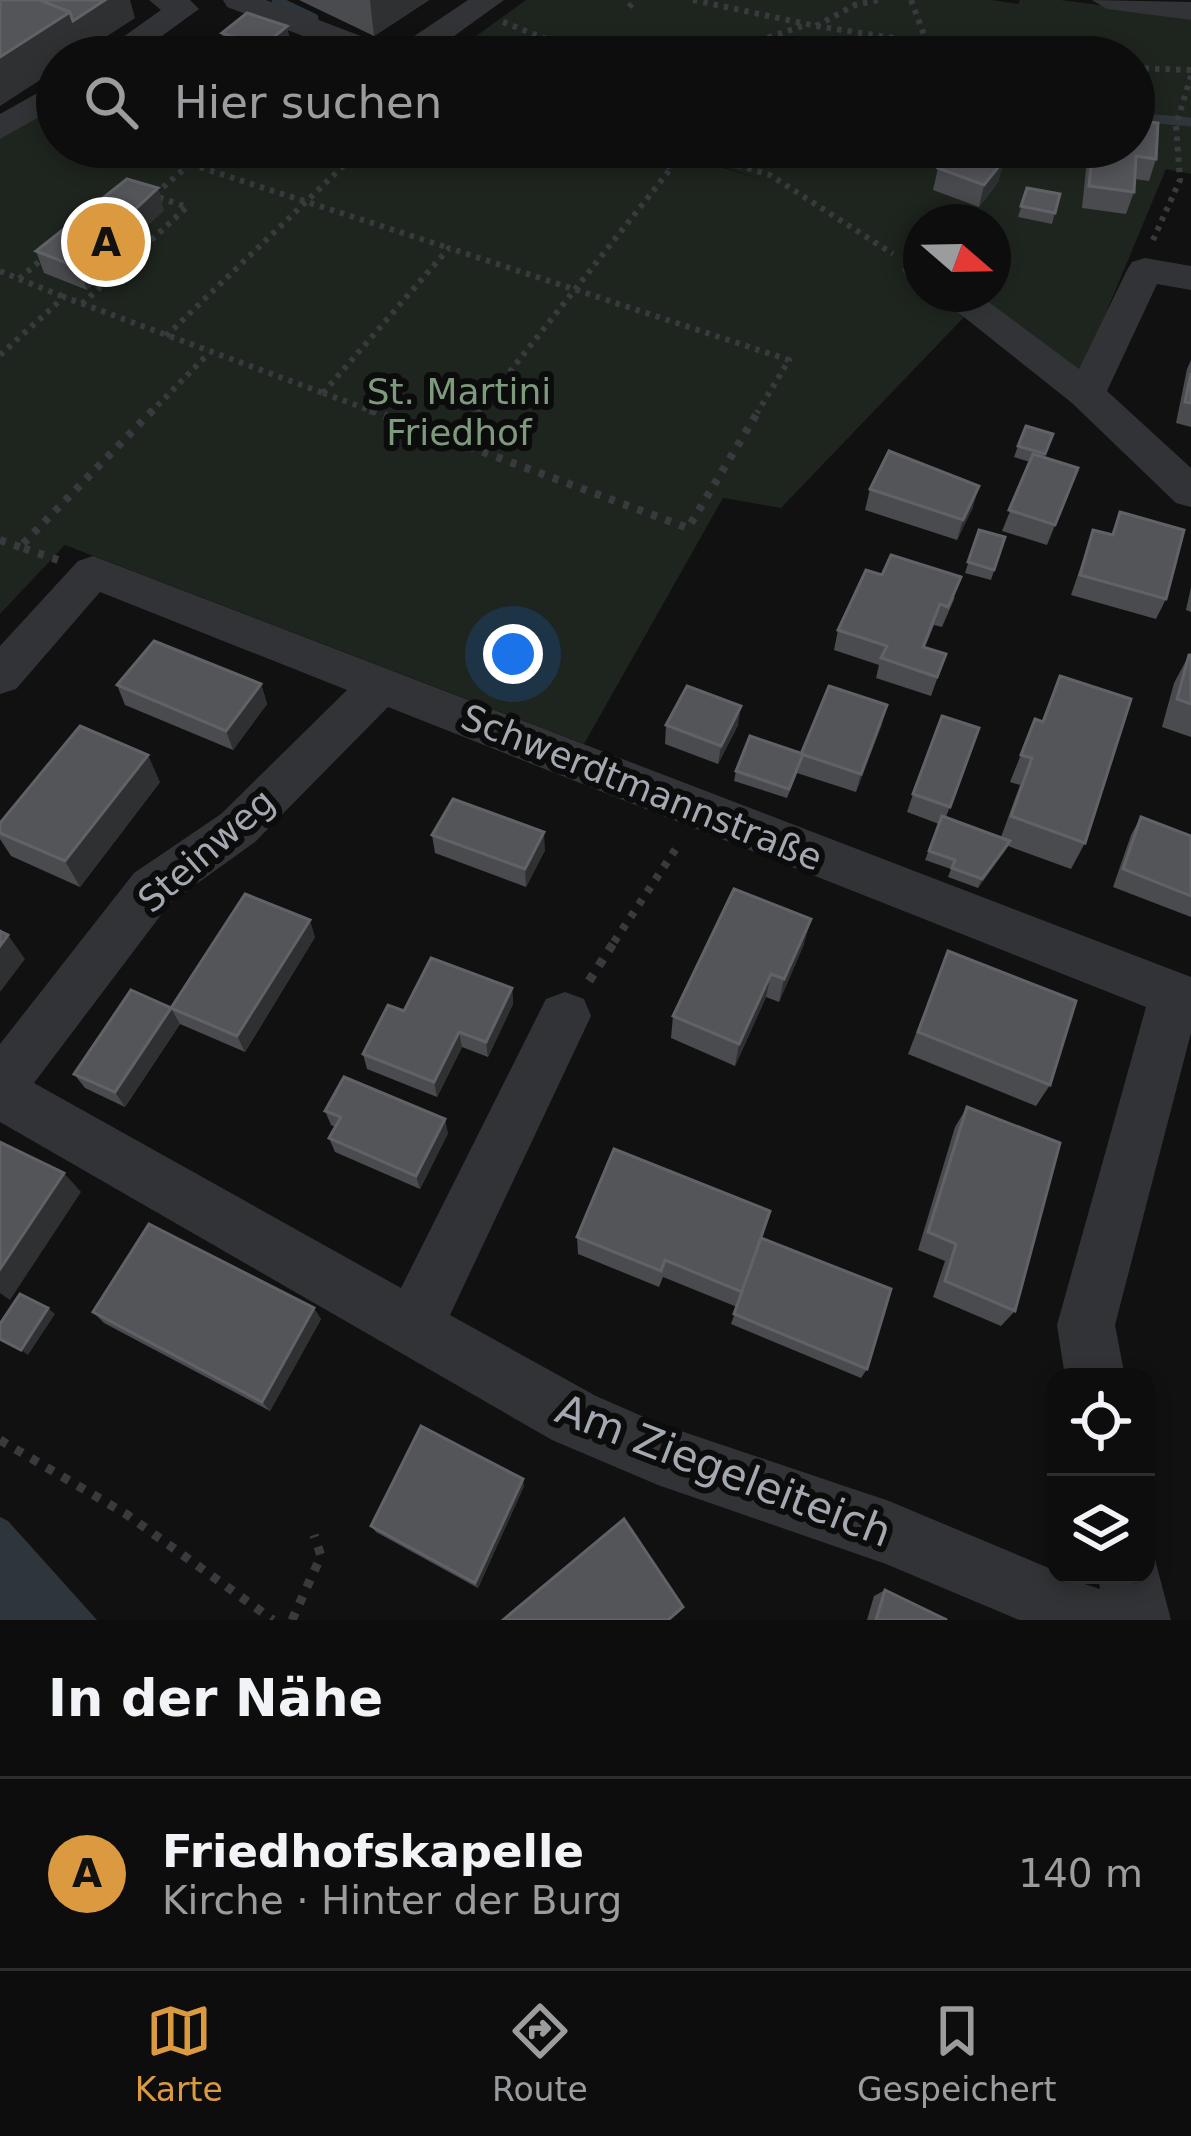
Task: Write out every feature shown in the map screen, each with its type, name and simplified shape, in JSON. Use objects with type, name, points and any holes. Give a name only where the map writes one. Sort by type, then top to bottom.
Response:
[{"type":"street","points":[[143,36],[184,9],[164,0]]},
{"type":"street","points":[[238,0],[332,36]]},
{"type":"street","points":[[1107,0],[1191,11]]},
{"type":"street","points":[[441,36],[490,8]]},
{"type":"street","points":[[0,129],[36,106]]},
{"type":"street","points":[[1086,394],[1145,270],[1191,278]]},
{"type":"street","points":[[978,312],[1086,394],[1191,492]]},
{"type":"street","points":[[0,676],[93,572]]},
{"type":"street","name":"Schwerdtmannstraße","points":[[93,572],[1183,998]]},
{"type":"street","name":"Steinweg","points":[[382,684],[238,828],[152,888],[0,1089],[413,1327]]},
{"type":"street","points":[[1093,1368],[1086,1324],[1183,998]]},
{"type":"street","points":[[413,1327],[565,1016]]},
{"type":"street","name":"Am Ziegeleiteich","points":[[413,1327],[595,1427],[658,1454],[889,1532],[1096,1620]]},
{"type":"street","points":[[1132,1584],[1138,1620]]},
{"type":"path","points":[[629,7],[635,0]]},
{"type":"path","points":[[693,0],[812,25],[896,36]]},
{"type":"path","points":[[776,36],[879,0]]},
{"type":"path","points":[[911,0],[924,36]]},
{"type":"path","points":[[490,8],[548,36]]},
{"type":"path","points":[[1145,270],[1144,260],[1180,180],[1177,121],[1191,73],[1155,70]]},
{"type":"path","points":[[153,195],[185,168]]},
{"type":"path","points":[[0,272],[688,528],[789,360],[202,168]]},
{"type":"path","points":[[166,336],[341,168]]},
{"type":"path","points":[[454,443],[671,168]]},
{"type":"path","points":[[747,168],[770,175],[903,260]]},
{"type":"path","points":[[1180,180],[1191,181]]},
{"type":"path","points":[[82,304],[187,207],[140,190]]},
{"type":"path","points":[[19,279],[55,248]]},
{"type":"path","points":[[321,395],[448,248]]},
{"type":"path","points":[[0,356],[64,297]]},
{"type":"path","points":[[20,547],[209,353]]},
{"type":"path","points":[[0,540],[93,572]]},
{"type":"path","points":[[565,1016],[668,866],[696,810]]},
{"type":"path","points":[[0,1440],[125,1514],[273,1620]]},
{"type":"path","points":[[292,1620],[321,1556],[314,1535]]},
{"type":"green space","name":"St. Martini Friedhof","points":[[526,0],[992,0],[1018,4],[1020,0],[1061,0],[1191,17],[1191,174],[1166,169],[1081,373],[992,312],[1011,312],[1011,204],[903,204],[903,312],[967,314],[781,508],[723,498],[584,744],[65,545],[0,614],[0,135],[36,110],[36,168],[723,168],[767,181],[726,168],[1155,168],[1155,36],[476,36]]},
{"type":"shaded area","points":[[0,1517],[8,1521],[97,1620],[0,1620]]},
{"type":"building","points":[[0,0],[40,0],[70,12],[0,57]]},
{"type":"building","points":[[40,0],[105,0],[73,21],[70,12]]},
{"type":"building","points":[[247,13],[287,26],[275,36],[222,33]]},
{"type":"building","points":[[938,168],[998,168],[984,185]]},
{"type":"building","points":[[1091,168],[1135,168],[1134,192],[1089,186]]},
{"type":"building","points":[[127,179],[158,188],[79,268],[36,251]]},
{"type":"building","points":[[1027,188],[1060,194],[1055,213],[1021,206]]},
{"type":"building","points":[[1026,426],[1053,434],[1045,454],[1018,446]]},
{"type":"building","points":[[889,451],[979,486],[963,520],[870,489]]},
{"type":"building","points":[[1033,454],[1078,468],[1055,525],[1009,510]]},
{"type":"building","points":[[1120,512],[1184,530],[1166,599],[1080,575],[1093,530],[1113,535]]},
{"type":"building","points":[[979,530],[1005,537],[994,570],[968,562]]},
{"type":"building","points":[[891,555],[961,577],[948,607],[940,604],[923,647],[946,654],[937,677],[881,658],[887,646],[838,630],[866,570],[882,575]]},
{"type":"building","points":[[154,641],[261,684],[226,731],[117,685]]},
{"type":"building","points":[[1191,655],[1191,704],[1177,699]]},
{"type":"building","points":[[1060,676],[1131,699],[1085,843],[1011,816],[1032,758],[1021,755],[1035,719],[1043,722]]},
{"type":"building","points":[[687,686],[741,706],[721,746],[666,725]]},
{"type":"building","points":[[829,686],[887,705],[861,774],[801,754]]},
{"type":"building","points":[[942,716],[979,728],[950,807],[913,794]]},
{"type":"building","points":[[80,726],[148,755],[65,861],[0,833],[0,823]]},
{"type":"building","points":[[750,736],[803,754],[789,789],[736,771]]},
{"type":"building","points":[[453,799],[544,832],[525,869],[432,835]]},
{"type":"building","points":[[942,816],[1010,841],[982,879],[952,868],[955,860],[929,851]]},
{"type":"building","points":[[1141,817],[1191,836],[1191,896],[1123,869]]},
{"type":"building","points":[[734,889],[811,919],[784,979],[771,974],[739,1044],[673,1016]]},
{"type":"building","points":[[245,894],[310,920],[237,1036],[171,1008]]},
{"type":"building","points":[[948,951],[1076,1001],[1050,1085],[918,1032]]},
{"type":"building","points":[[431,958],[512,988],[486,1042],[459,1032],[434,1082],[363,1054],[388,1005],[404,1011]]},
{"type":"building","points":[[131,990],[171,1008],[115,1092],[74,1074]]},
{"type":"building","points":[[344,1077],[445,1119],[416,1176],[329,1138],[341,1117],[325,1111]]},
{"type":"building","points":[[967,1107],[1060,1143],[1015,1311],[945,1281],[956,1244],[928,1232]]},
{"type":"building","points":[[0,1142],[64,1173],[0,1269]]},
{"type":"building","points":[[614,1149],[770,1211],[742,1292],[665,1260],[661,1271],[577,1237]]},
{"type":"building","points":[[149,1224],[314,1308],[262,1402],[93,1312]]},
{"type":"building","points":[[761,1238],[891,1289],[867,1369],[734,1314]]},
{"type":"building","points":[[20,1294],[48,1308],[21,1350],[0,1339],[0,1324]]},
{"type":"building","points":[[421,1426],[523,1479],[475,1583],[371,1526]]},
{"type":"building","points":[[624,1519],[683,1607],[668,1620],[503,1620]]},
{"type":"building","points":[[885,1590],[947,1620],[876,1620]]},
{"type":"waterway","points":[[276,0],[314,18]]},
{"type":"waterway","points":[[1155,119],[1191,122]]},
{"type":"place","name":"Friedhofskapelle","points":[[106,242]]}]
